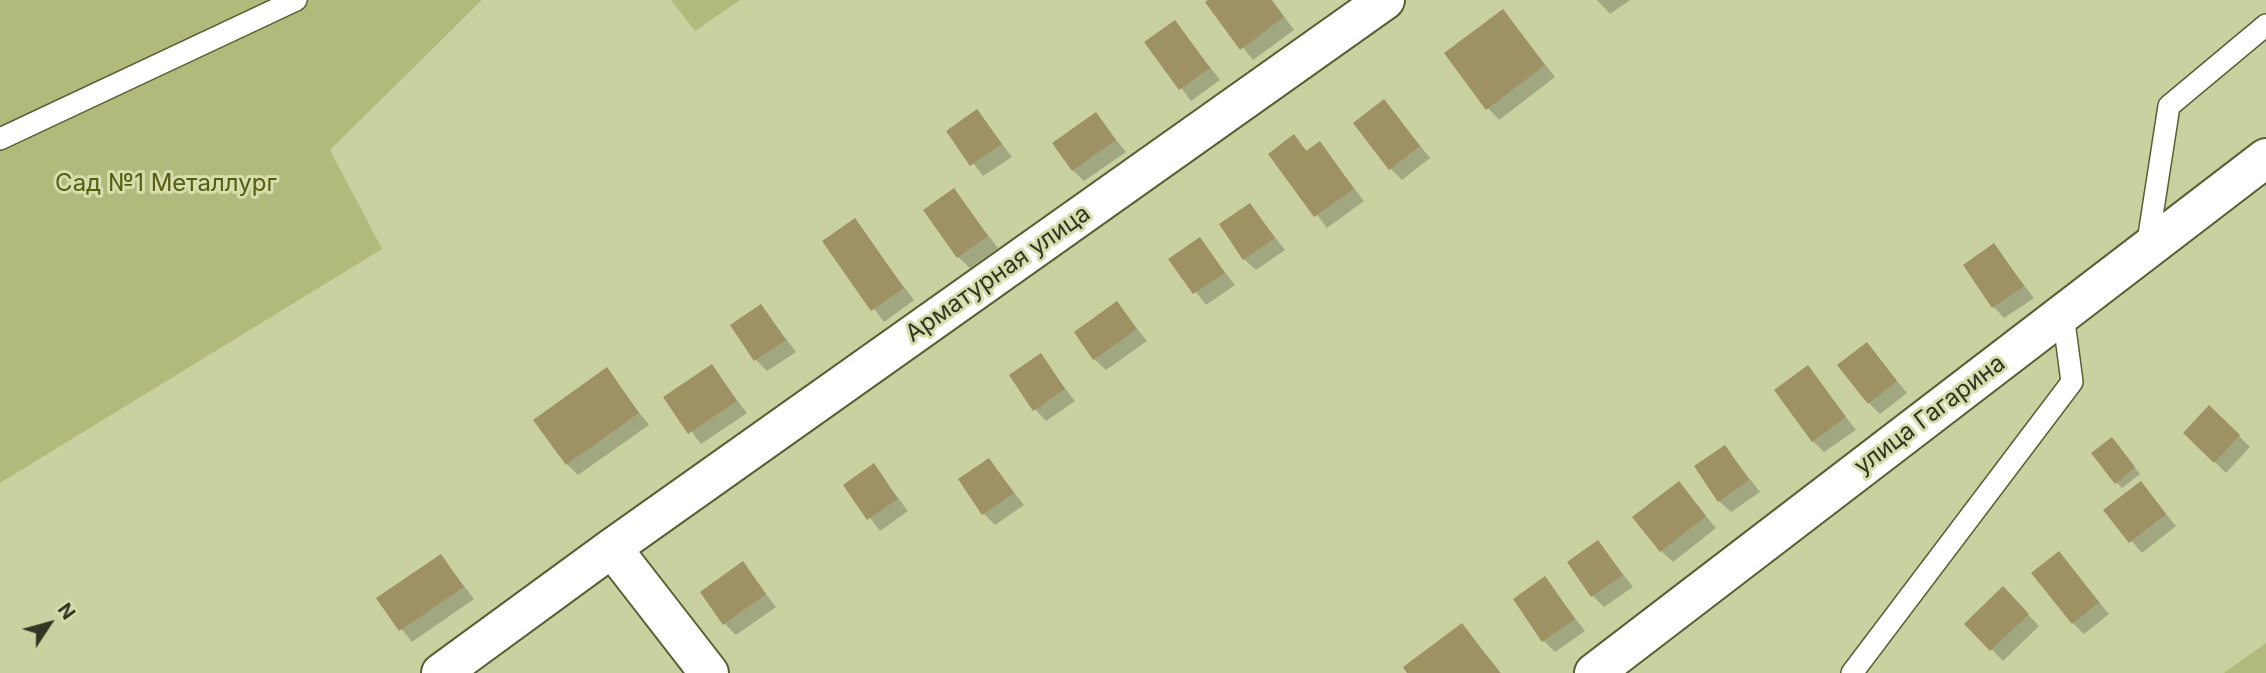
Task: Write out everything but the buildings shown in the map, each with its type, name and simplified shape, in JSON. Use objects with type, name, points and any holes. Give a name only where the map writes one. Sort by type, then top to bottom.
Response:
[{"type":"street","name":"Арматурная улица","points":[[441,673],[612,548],[1385,0]]},
{"type":"street","name":"улица Гагарина","points":[[1594,673],[2147,252],[2266,158]]},
{"type":"street","points":[[612,548],[709,673]]},
{"type":"lane","points":[[0,139],[296,0]]},
{"type":"lane","points":[[2147,252],[2169,106],[2266,25]]},
{"type":"lane","points":[[1852,673],[2072,382],[2063,314]]},
{"type":"green space","name":"Сад №1 Металлург","points":[[0,0],[482,0],[330,150],[382,249],[0,483]]},
{"type":"green space","points":[[671,0],[740,0],[695,31]]},
{"type":"green space","points":[[2266,643],[2266,673],[2224,673]]}]
